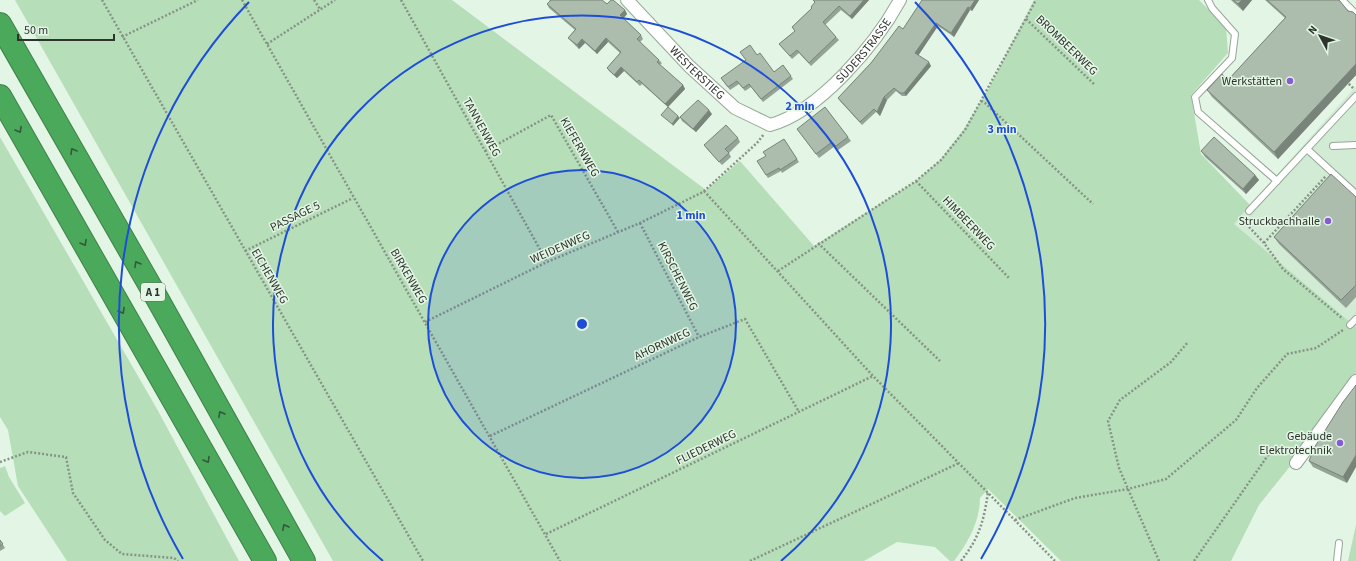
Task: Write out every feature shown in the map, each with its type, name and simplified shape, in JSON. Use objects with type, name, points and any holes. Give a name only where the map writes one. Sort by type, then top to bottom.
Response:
[{"type":"highway","name":"A 1","points":[[0,24],[149,284],[304,561]]},
{"type":"highway","points":[[0,96],[265,561]]},
{"type":"street","name":"WESTERSTIEG","points":[[627,0],[689,66],[735,108],[774,124]]},
{"type":"street","name":"SÜDERSTRASSE","points":[[774,124],[802,110],[831,87],[859,58],[900,0]]},
{"type":"street","points":[[1296,463],[1356,381]]},
{"type":"lane","points":[[1208,0],[1212,8],[1235,34],[1234,46],[1232,58],[1195,97],[1198,112],[1277,181]]},
{"type":"lane","points":[[1342,0],[1356,14]]},
{"type":"lane","points":[[1249,211],[1356,96]]},
{"type":"lane","points":[[1333,146],[1356,145]]},
{"type":"lane","points":[[1307,149],[1330,172],[1356,194]]},
{"type":"lane","points":[[1350,325],[1356,319]]},
{"type":"lane","points":[[1338,561],[1339,543]]},
{"type":"path","name":"EICHENWEG","points":[[102,0],[422,561]]},
{"type":"path","points":[[122,37],[198,0]]},
{"type":"path","name":"BIRKENWEG","points":[[242,0],[560,561]]},
{"type":"path","points":[[314,0],[320,9]]},
{"type":"path","points":[[267,44],[335,0]]},
{"type":"path","name":"TANNENWEG","points":[[401,0],[547,262]]},
{"type":"path","points":[[778,271],[916,181],[942,160],[965,130],[1036,0]]},
{"type":"path","name":"BROMBEERWEG","points":[[1026,19],[1095,85]]},
{"type":"path","points":[[1344,80],[1356,90]]},
{"type":"path","points":[[981,101],[985,103],[1093,204]]},
{"type":"path","name":"KIEFERNWEG","points":[[485,151],[551,115],[618,232]]},
{"type":"path","name":"WEIDENWEG","points":[[425,322],[547,262],[640,223],[704,191],[758,143],[774,124]]},
{"type":"path","points":[[1264,243],[1330,172]]},
{"type":"path","name":"HIMBEERWEG","points":[[916,181],[1009,278]]},
{"type":"path","points":[[704,191],[873,376],[1055,561]]},
{"type":"path","name":"PASSAGE 5","points":[[245,251],[353,198]]},
{"type":"path","points":[[1015,520],[1075,498],[1128,489],[1166,479],[1236,420],[1257,388],[1287,354],[1316,348],[1350,325],[1283,269],[1264,243],[1249,227],[1249,211]]},
{"type":"path","name":"KIRSCHENWEG","points":[[640,223],[699,337]]},
{"type":"path","points":[[818,244],[940,361]]},
{"type":"path","name":"AHORNWEG","points":[[490,436],[699,337],[745,318],[799,412]]},
{"type":"path","points":[[1160,561],[1119,468],[1108,421],[1120,400],[1171,362],[1188,342]]},
{"type":"path","name":"FLIEDERWEG","points":[[546,534],[873,376]]},
{"type":"path","points":[[1194,561],[1271,451]]},
{"type":"path","points":[[0,462],[28,452],[66,457],[73,493],[105,540],[122,554],[174,558],[178,561]]},
{"type":"path","points":[[750,561],[959,463]]},
{"type":"path","points":[[961,561],[972,547],[984,520],[988,492]]},
{"type":"shaded area","points":[[1356,86],[1356,327],[1233,224]]},
{"type":"green space","points":[[15,0],[452,0],[706,190],[740,161],[814,246],[916,181],[940,160],[964,129],[989,88],[1034,0],[1199,0],[1226,27],[1228,53],[1191,95],[1201,154],[1250,205],[1234,224],[1356,327],[1356,384],[1259,505],[1231,561],[1061,561],[988,489],[980,498],[978,515],[972,531],[964,547],[954,561],[950,561],[935,547],[897,542],[864,561],[333,561]]},
{"type":"green space","points":[[0,137],[157,409],[239,561],[67,561],[18,486],[8,430],[0,417]]},
{"type":"green space","points":[[5,466],[9,477],[25,503],[5,516],[0,511],[0,468]]},
{"type":"green space","points":[[1356,525],[1356,561],[1348,561]]},
{"type":"building","points":[[551,0],[602,0],[607,4],[613,0],[625,10],[620,15],[641,35],[637,39],[659,60],[657,62],[683,85],[665,104],[639,80],[637,82],[621,67],[614,75],[607,68],[621,52],[606,38],[595,51],[582,39],[577,45],[568,38],[576,29],[547,4]]},
{"type":"building","points":[[813,0],[864,0],[850,16],[839,6],[823,22],[836,37],[809,63],[797,50],[790,56],[779,44],[795,31],[792,27],[812,8],[811,7],[815,2]]},
{"type":"building","points":[[922,0],[975,0],[970,8],[968,7],[951,33],[936,23],[915,53],[929,62],[904,93],[900,93],[894,88],[884,97],[877,112],[874,109],[860,122],[838,98],[871,63],[899,26],[903,29]]},
{"type":"building","points":[[1233,0],[1242,0],[1238,4]]},
{"type":"building","points":[[1267,0],[1339,0],[1348,11],[1353,12],[1356,15],[1356,64],[1274,152],[1207,90],[1222,74],[1228,80],[1286,17]]},
{"type":"building","points":[[750,45],[757,55],[760,53],[774,72],[783,65],[791,76],[761,99],[749,84],[743,88],[737,81],[728,87],[721,78],[746,60],[740,52]]},
{"type":"building","points":[[698,100],[709,110],[693,129],[680,117]]},
{"type":"building","points":[[668,107],[678,116],[672,124],[661,115]]},
{"type":"building","points":[[825,107],[848,137],[836,146],[832,142],[816,154],[797,129]]},
{"type":"building","points":[[726,125],[738,138],[725,149],[729,153],[719,162],[704,145]]},
{"type":"building","points":[[1214,137],[1255,175],[1243,189],[1201,151]]},
{"type":"building","points":[[784,139],[797,159],[780,170],[779,168],[766,175],[757,161],[766,156],[763,152]]},
{"type":"building","name":"Struckbachhalle","points":[[1331,174],[1356,197],[1356,285],[1341,300],[1274,237]]},
{"type":"building","name":"Gebäude Elektrotechnik","points":[[1356,385],[1356,455],[1343,477],[1309,461],[1314,448],[1343,402]]},
{"type":"place","name":"Werkstätten","points":[[1290,81]]},
{"type":"place","name":"Struckbachhalle","points":[[1328,221]]},
{"type":"place","name":"Gebäude Elektrotechnik","points":[[1340,443]]}]
